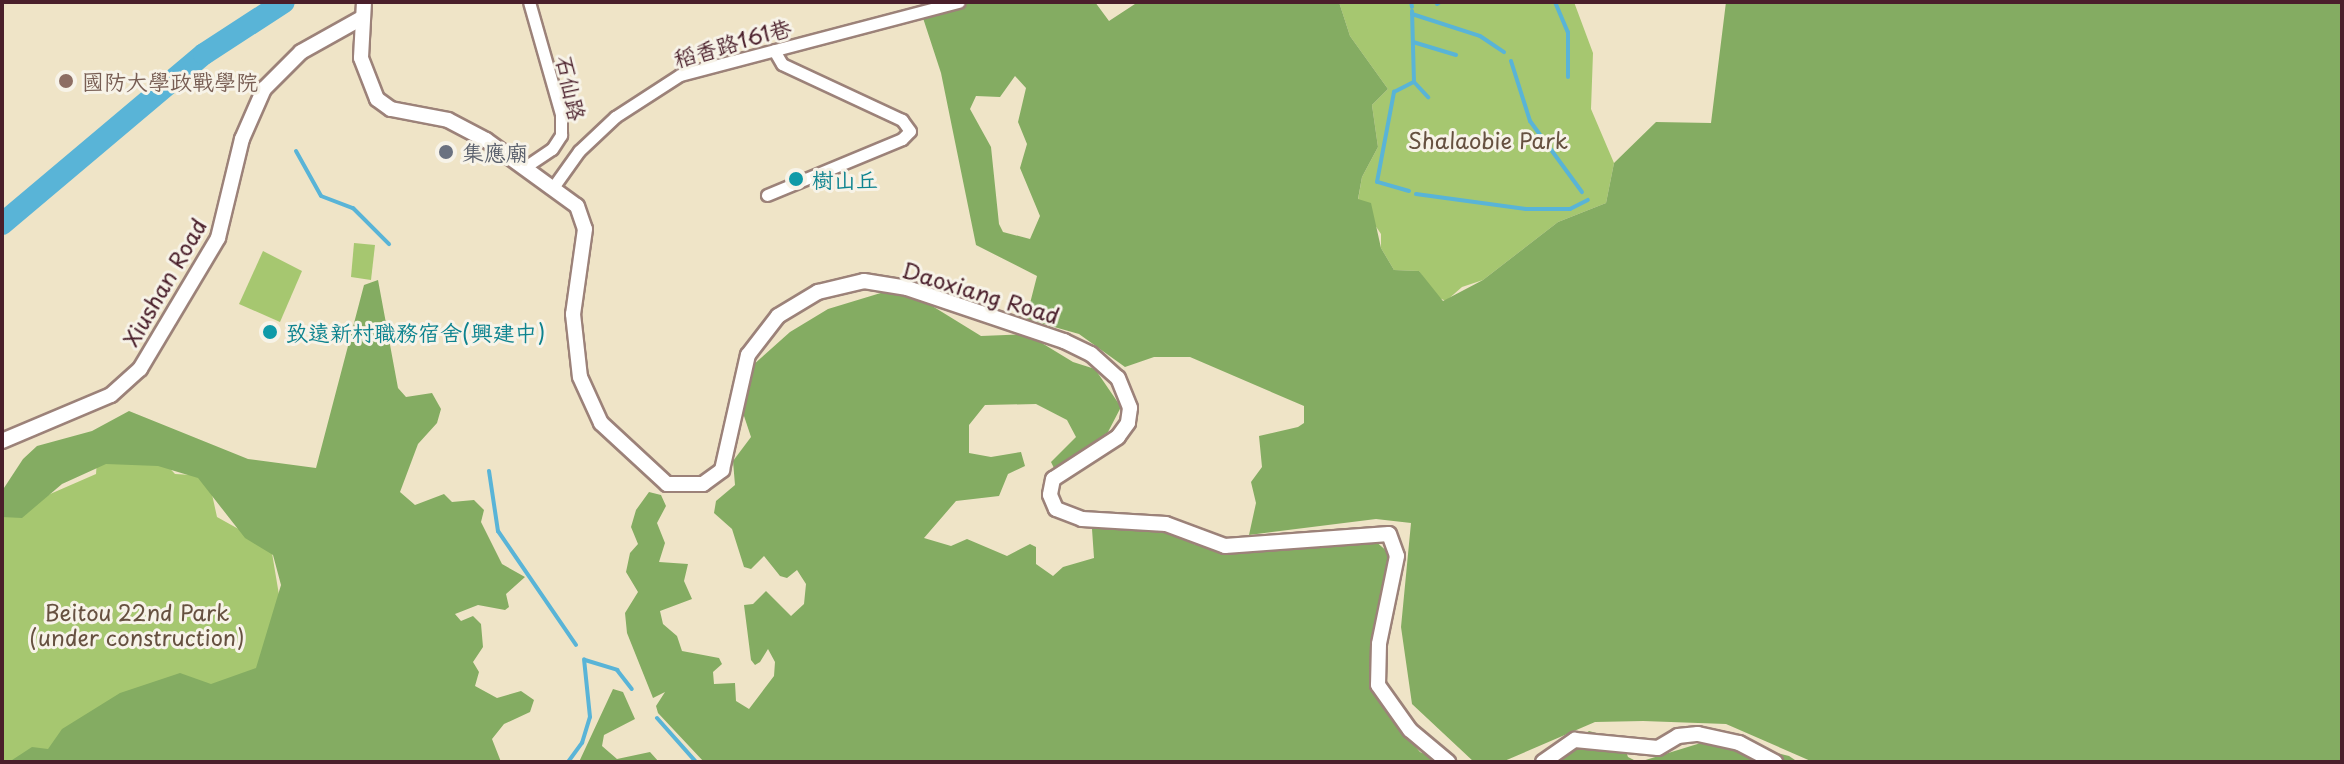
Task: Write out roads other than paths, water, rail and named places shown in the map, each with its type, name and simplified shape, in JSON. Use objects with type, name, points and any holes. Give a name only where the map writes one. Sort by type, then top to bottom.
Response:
[{"type":"street","name":"Daoxiang Road","points":[[364,2],[360,19],[364,72],[377,99],[391,109],[448,120],[554,186],[577,206],[585,229],[573,314],[574,349],[588,399],[601,423],[667,484],[703,484],[722,470],[748,355],[778,316],[818,292],[864,281],[907,288],[1064,341],[1091,354],[1118,378],[1130,408],[1118,437],[1053,479],[1050,495],[1056,509],[1082,519],[1166,524],[1225,546],[1389,534],[1397,556],[1379,644],[1378,685],[1410,730],[1448,762]]},
{"type":"street","name":"石仙路","points":[[525,167],[552,149],[561,135],[561,114],[529,2]]},
{"type":"street","name":"稻香路161巷","points":[[554,186],[588,143],[658,86],[716,63],[959,2]]},
{"type":"street","name":"Xiushan Road","points":[[2,441],[111,395],[140,369],[218,238],[242,139],[264,89],[301,52],[360,19]]},
{"type":"street","points":[[767,195],[902,139],[910,131],[902,120],[782,64],[774,50]]},
{"type":"street","points":[[1543,762],[1575,740],[1658,748],[1678,736],[1698,734],[1739,743],[1775,762]]},
{"type":"waterway","points":[[2,224],[204,54],[284,2]]},
{"type":"waterway","points":[[1411,2],[1412,7]]},
{"type":"waterway","points":[[1555,2],[1568,32],[1568,77]]},
{"type":"waterway","points":[[1409,191],[1377,182],[1394,92],[1414,82],[1412,11]]},
{"type":"waterway","points":[[1412,14],[1480,36],[1504,52]]},
{"type":"waterway","points":[[1413,42],[1456,55]]},
{"type":"waterway","points":[[1511,61],[1530,121],[1582,192]]},
{"type":"waterway","points":[[1414,82],[1428,97]]},
{"type":"waterway","points":[[296,151],[321,196],[353,208],[389,244]]},
{"type":"waterway","points":[[1416,194],[1526,209],[1570,209],[1588,200]]},
{"type":"waterway","points":[[489,471],[498,531],[576,645]]},
{"type":"waterway","points":[[568,762],[582,743],[590,717],[584,659]]},
{"type":"waterway","points":[[585,660],[617,670],[632,689]]},
{"type":"waterway","points":[[657,718],[696,762]]},
{"type":"place","name":"國防大學政戰學院","points":[[66,81]]},
{"type":"place","name":"集應廟","points":[[446,152]]},
{"type":"place","name":"樹山丘","points":[[796,179]]},
{"type":"place","name":"致遠新村職務宿舍(興建中)","points":[[270,332]]},
{"type":"park label","name":"Shalaobie Park","points":[[1488,140]]},
{"type":"park label","name":"Beitou 22nd Park (under construction)","points":[[137,624]]}]
